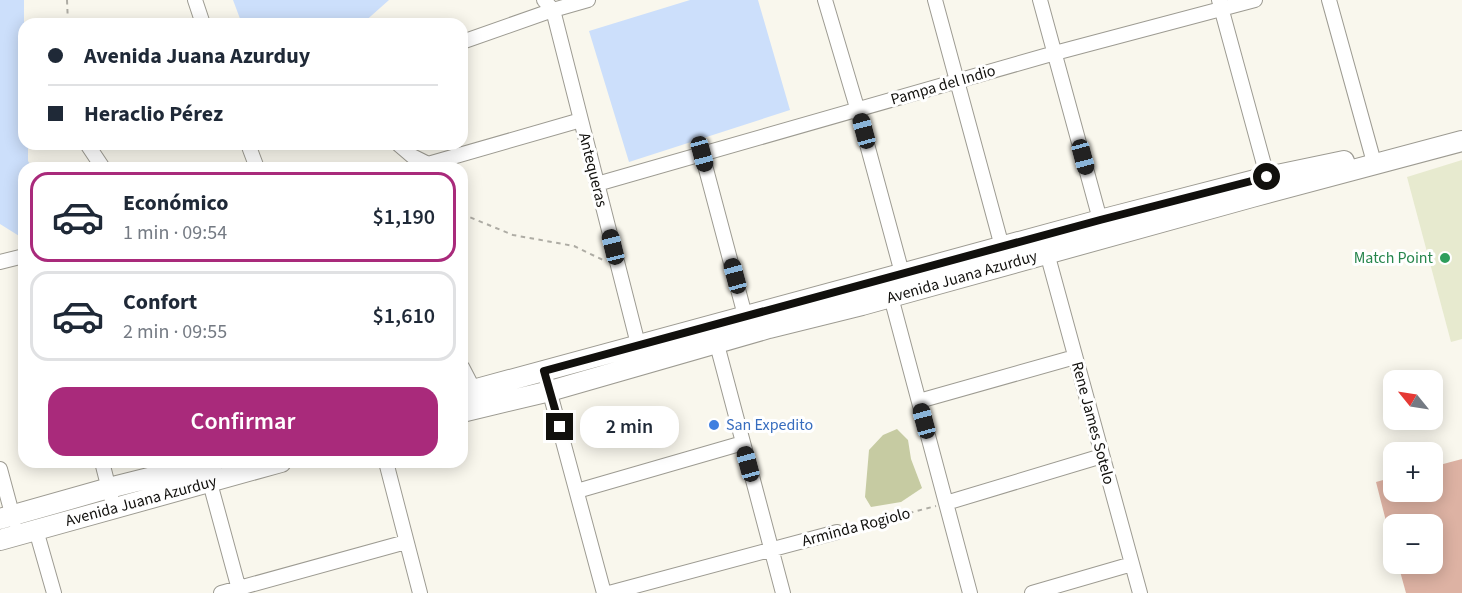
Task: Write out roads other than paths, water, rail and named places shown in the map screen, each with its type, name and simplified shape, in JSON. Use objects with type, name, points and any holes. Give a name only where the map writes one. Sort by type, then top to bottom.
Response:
[{"type":"main road","name":"Avenida Juana Azurduy","points":[[1374,160],[1462,130]]},
{"type":"main road","name":"Avenida Juana Azurduy","points":[[470,400],[544,371],[638,344],[714,334],[748,325],[891,297],[1005,256],[1103,229],[1269,185],[1462,141]]},
{"type":"main road","name":"Avenida Juana Azurduy","points":[[748,325],[902,273],[1005,256],[1047,253],[1103,229]]},
{"type":"main road","name":"Avenida Juana Azurduy","points":[[470,400],[550,391],[644,364],[714,334]]},
{"type":"main road","name":"Avenida Juana Azurduy","points":[[6,517],[190,468]]},
{"type":"main road","name":"Avenida Juana Azurduy","points":[[18,535],[261,468]]},
{"type":"street","points":[[195,0],[201,18]]},
{"type":"street","points":[[468,39],[548,5],[588,0]]},
{"type":"street","points":[[825,0],[902,273],[891,297],[970,593]]},
{"type":"street","points":[[935,0],[1005,256]]},
{"type":"street","points":[[1040,0],[1103,229]]},
{"type":"street","name":"Pampa del Indio","points":[[597,183],[858,111],[1221,5],[1255,0]]},
{"type":"street","points":[[1329,0],[1374,160]]},
{"type":"street","name":"Antequeras","points":[[548,5],[581,120],[644,364]]},
{"type":"street","points":[[1221,5],[1269,185]]},
{"type":"street","points":[[435,162],[581,120]]},
{"type":"street","points":[[405,150],[424,162]]},
{"type":"street","points":[[702,154],[748,325]]},
{"type":"street","name":"Rene James Sotelo","points":[[1047,253],[1140,593]]},
{"type":"street","points":[[0,262],[18,258]]},
{"type":"street","points":[[714,334],[783,593]]},
{"type":"street","points":[[919,401],[1075,357]]},
{"type":"street","points":[[544,371],[604,593]]},
{"type":"street","points":[[577,491],[743,443]]},
{"type":"street","points":[[946,503],[1102,456]]},
{"type":"street","points":[[104,468],[114,508]]},
{"type":"street","points":[[213,468],[210,483],[239,591]]},
{"type":"street","points":[[387,468],[420,593]]},
{"type":"street","points":[[0,469],[6,517],[54,593]]},
{"type":"street","name":"Arminda Rogiolo","points":[[609,593],[837,532]]},
{"type":"street","points":[[221,593],[239,591],[405,542]]},
{"type":"street","points":[[1032,593],[1132,564]]},
{"type":"water","points":[[0,0],[24,0],[24,18],[18,18],[18,150],[28,150],[29,162],[18,162],[18,235],[0,224]]},
{"type":"water","points":[[233,0],[389,0],[369,18],[240,18]]},
{"type":"water","points":[[690,0],[758,0],[790,110],[629,162],[589,31]]},
{"type":"place","name":"Match Point","points":[[1445,258]]},
{"type":"place","name":"San Expedito","points":[[714,425]]}]
